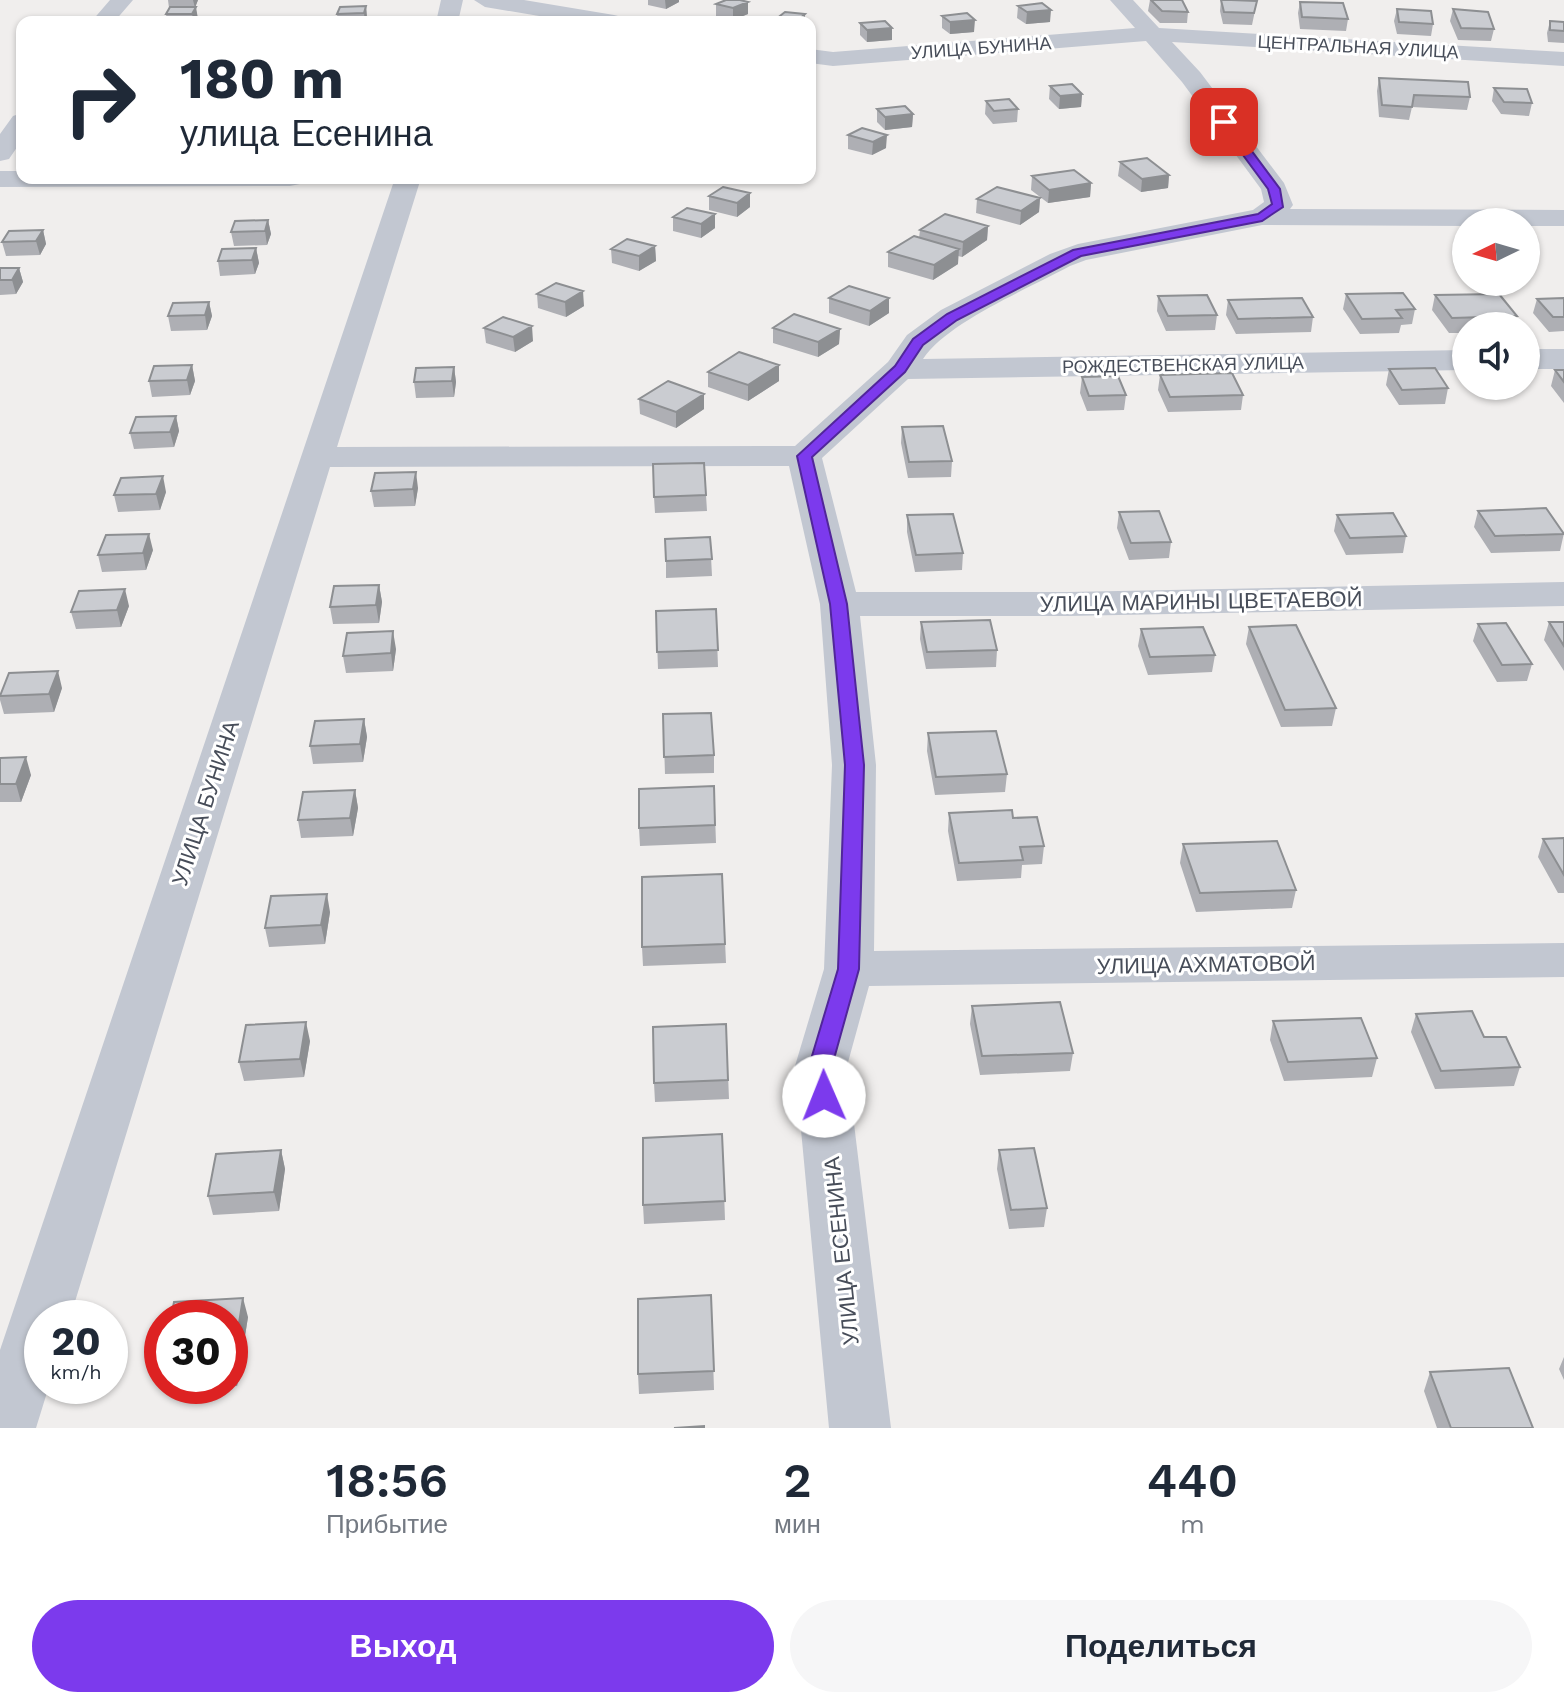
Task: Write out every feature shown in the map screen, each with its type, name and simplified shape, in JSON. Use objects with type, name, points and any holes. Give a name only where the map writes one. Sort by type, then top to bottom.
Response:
[{"type":"street","points":[[107,16],[122,0]]},
{"type":"street","points":[[485,0],[579,16]]},
{"type":"street","points":[[1121,0],[1191,77],[1268,203]]},
{"type":"street","name":"УЛИЦА БУНИНА","points":[[816,57],[833,59],[1152,34]]},
{"type":"street","name":"ЦЕНТРАЛЬНАЯ УЛИЦА","points":[[1152,34],[1564,59]]},
{"type":"street","points":[[0,153],[16,130]]},
{"type":"street","name":"УЛИЦА БУНИНА","points":[[5,1428],[406,184]]},
{"type":"street","points":[[316,457],[804,456],[900,369],[918,342],[952,317],[1078,253],[1268,203],[1378,218],[1564,218]]},
{"type":"street","points":[[1540,359],[1564,359]]},
{"type":"street","name":"РОЖДЕСТВЕНСКАЯ УЛИЦА","points":[[900,369],[1452,360]]},
{"type":"street","name":"УЛИЦА ЕСЕНИНА","points":[[804,456],[839,604],[854,765],[849,969],[821,1066],[860,1428]]},
{"type":"street","name":"УЛИЦА МАРИНЫ ЦВЕТАЕВОЙ","points":[[839,604],[1068,604],[1564,594]]},
{"type":"street","name":"УЛИЦА АХМАТОВОЙ","points":[[849,969],[1564,960]]},
{"type":"building","points":[[726,0],[748,2],[733,8],[716,4]]},
{"type":"building","points":[[1151,0],[1182,0],[1188,12],[1162,11]]},
{"type":"building","points":[[1221,0],[1257,1],[1254,13],[1224,12]]},
{"type":"building","points":[[1300,2],[1343,3],[1348,19],[1302,17]]},
{"type":"building","points":[[1042,3],[1051,10],[1027,12],[1018,6]]},
{"type":"building","points":[[366,6],[364,13],[337,14],[340,7]]},
{"type":"building","points":[[170,7],[196,7],[192,14],[166,14]]},
{"type":"building","points":[[1397,9],[1431,11],[1433,24],[1399,22]]},
{"type":"building","points":[[1453,9],[1488,12],[1494,29],[1461,28]]},
{"type":"building","points":[[785,12],[805,14],[803,16],[780,16]]},
{"type":"building","points":[[967,13],[975,20],[950,22],[942,16]]},
{"type":"building","points":[[885,21],[892,28],[867,30],[860,23]]},
{"type":"building","points":[[1550,21],[1564,22],[1564,31],[1550,30]]},
{"type":"building","points":[[1379,78],[1468,82],[1470,97],[1414,95],[1412,107],[1382,105]]},
{"type":"building","points":[[1072,84],[1082,94],[1060,96],[1050,86]]},
{"type":"building","points":[[1494,88],[1527,89],[1532,103],[1504,102]]},
{"type":"building","points":[[1009,99],[1018,109],[994,111],[986,101]]},
{"type":"building","points":[[905,106],[913,114],[885,117],[877,109]]},
{"type":"building","points":[[862,128],[887,135],[873,142],[848,135]]},
{"type":"building","points":[[1147,158],[1169,175],[1142,179],[1120,162]]},
{"type":"building","points":[[1074,170],[1091,183],[1049,190],[1032,176]]},
{"type":"building","points":[[723,187],[750,193],[737,203],[709,196]]},
{"type":"building","points":[[997,187],[1040,198],[1021,211],[977,199]]},
{"type":"building","points":[[687,208],[715,214],[701,224],[673,217]]},
{"type":"building","points":[[945,214],[988,226],[963,242],[920,230]]},
{"type":"building","points":[[268,220],[265,231],[231,232],[235,221]]},
{"type":"building","points":[[43,230],[36,241],[2,242],[9,231]]},
{"type":"building","points":[[914,236],[959,249],[934,265],[888,252]]},
{"type":"building","points":[[627,239],[655,246],[639,256],[611,249]]},
{"type":"building","points":[[256,248],[252,260],[218,261],[222,249]]},
{"type":"building","points":[[0,268],[19,268],[12,280],[0,280]]},
{"type":"building","points":[[556,283],[583,291],[565,302],[537,294]]},
{"type":"building","points":[[849,286],[889,298],[870,311],[829,298]]},
{"type":"building","points":[[1403,293],[1415,309],[1396,310],[1402,318],[1362,319],[1346,294]]},
{"type":"building","points":[[1207,295],[1217,315],[1168,316],[1158,296]]},
{"type":"building","points":[[1435,295],[1501,296],[1514,312],[1452,312],[1452,318]]},
{"type":"building","points":[[1302,298],[1313,317],[1238,319],[1228,300]]},
{"type":"building","points":[[1564,298],[1564,317],[1553,317],[1537,299]]},
{"type":"building","points":[[209,302],[205,315],[168,316],[173,303]]},
{"type":"building","points":[[794,314],[840,329],[818,342],[773,328]]},
{"type":"building","points":[[503,317],[532,326],[513,337],[484,328]]},
{"type":"building","points":[[739,352],[779,365],[748,385],[708,372]]},
{"type":"building","points":[[192,365],[187,380],[149,381],[154,366]]},
{"type":"building","points":[[454,367],[452,381],[414,382],[416,368]]},
{"type":"building","points":[[1435,368],[1448,388],[1402,390],[1389,369]]},
{"type":"building","points":[[1555,370],[1564,370],[1564,382]]},
{"type":"building","points":[[1232,373],[1243,395],[1170,397],[1160,375]]},
{"type":"building","points":[[1118,376],[1126,395],[1089,396],[1082,377]]},
{"type":"building","points":[[668,381],[704,394],[676,412],[639,399]]},
{"type":"building","points":[[176,416],[170,432],[130,433],[136,417]]},
{"type":"building","points":[[943,426],[952,461],[909,462],[902,427]]},
{"type":"building","points":[[704,463],[706,495],[654,497],[653,464]]},
{"type":"building","points":[[416,472],[413,489],[371,491],[375,473]]},
{"type":"building","points":[[163,476],[156,494],[114,495],[121,478]]},
{"type":"building","points":[[1546,508],[1564,534],[1495,536],[1478,511]]},
{"type":"building","points":[[1159,511],[1171,542],[1131,543],[1119,512]]},
{"type":"building","points":[[1393,513],[1406,536],[1350,538],[1337,515]]},
{"type":"building","points":[[953,514],[963,553],[916,555],[907,515]]},
{"type":"building","points":[[149,534],[143,553],[98,555],[106,535]]},
{"type":"building","points":[[710,537],[712,559],[666,561],[665,539]]},
{"type":"building","points":[[379,585],[376,605],[330,607],[334,586]]},
{"type":"building","points":[[125,589],[117,610],[71,612],[79,591]]},
{"type":"building","points":[[716,609],[718,650],[657,652],[656,611]]},
{"type":"building","points":[[990,620],[997,650],[927,652],[921,622]]},
{"type":"building","points":[[1549,622],[1564,622],[1564,646]]},
{"type":"building","points":[[1506,623],[1532,664],[1502,665],[1478,624]]},
{"type":"building","points":[[1296,625],[1336,708],[1285,710],[1249,627]]},
{"type":"building","points":[[1203,627],[1215,655],[1150,657],[1141,629]]},
{"type":"building","points":[[393,631],[391,653],[343,656],[347,633]]},
{"type":"building","points":[[58,671],[49,694],[0,696],[9,673]]},
{"type":"building","points":[[711,713],[714,755],[664,757],[663,714]]},
{"type":"building","points":[[364,719],[360,744],[310,746],[315,721]]},
{"type":"building","points":[[996,731],[1007,774],[936,777],[928,733]]},
{"type":"building","points":[[26,757],[16,784],[0,784],[0,758]]},
{"type":"building","points":[[714,786],[715,825],[639,828],[639,789]]},
{"type":"building","points":[[355,790],[350,818],[298,820],[303,792]]},
{"type":"building","points":[[1012,810],[1013,818],[1037,817],[1044,846],[1020,847],[1023,860],[959,863],[949,813]]},
{"type":"building","points":[[1564,838],[1564,875],[1543,839]]},
{"type":"building","points":[[1277,841],[1296,890],[1200,893],[1183,844]]},
{"type":"building","points":[[722,874],[725,944],[642,947],[642,877]]},
{"type":"building","points":[[327,894],[321,925],[265,928],[271,896]]},
{"type":"building","points":[[1060,1002],[1073,1053],[982,1056],[972,1006]]},
{"type":"building","points":[[1472,1011],[1484,1037],[1506,1037],[1520,1067],[1441,1071],[1416,1014]]},
{"type":"building","points":[[1361,1018],[1377,1058],[1288,1062],[1273,1021]]},
{"type":"building","points":[[306,1022],[300,1059],[239,1062],[246,1025]]},
{"type":"building","points":[[726,1024],[728,1080],[654,1083],[653,1027]]},
{"type":"building","points":[[722,1134],[725,1201],[643,1205],[643,1138]]},
{"type":"building","points":[[1034,1148],[1047,1208],[1011,1210],[999,1150]]},
{"type":"building","points":[[281,1150],[274,1192],[208,1196],[216,1154]]},
{"type":"building","points":[[711,1295],[714,1371],[638,1374],[638,1299]]},
{"type":"building","points":[[1509,1368],[1533,1428],[1451,1428],[1430,1372]]},
{"type":"route","points":[[824,1096],[821,1066],[849,969],[854,765],[839,604],[804,456],[900,369],[918,342],[952,317],[1078,253],[1262,217],[1279,205],[1274,189],[1224,122]]}]
